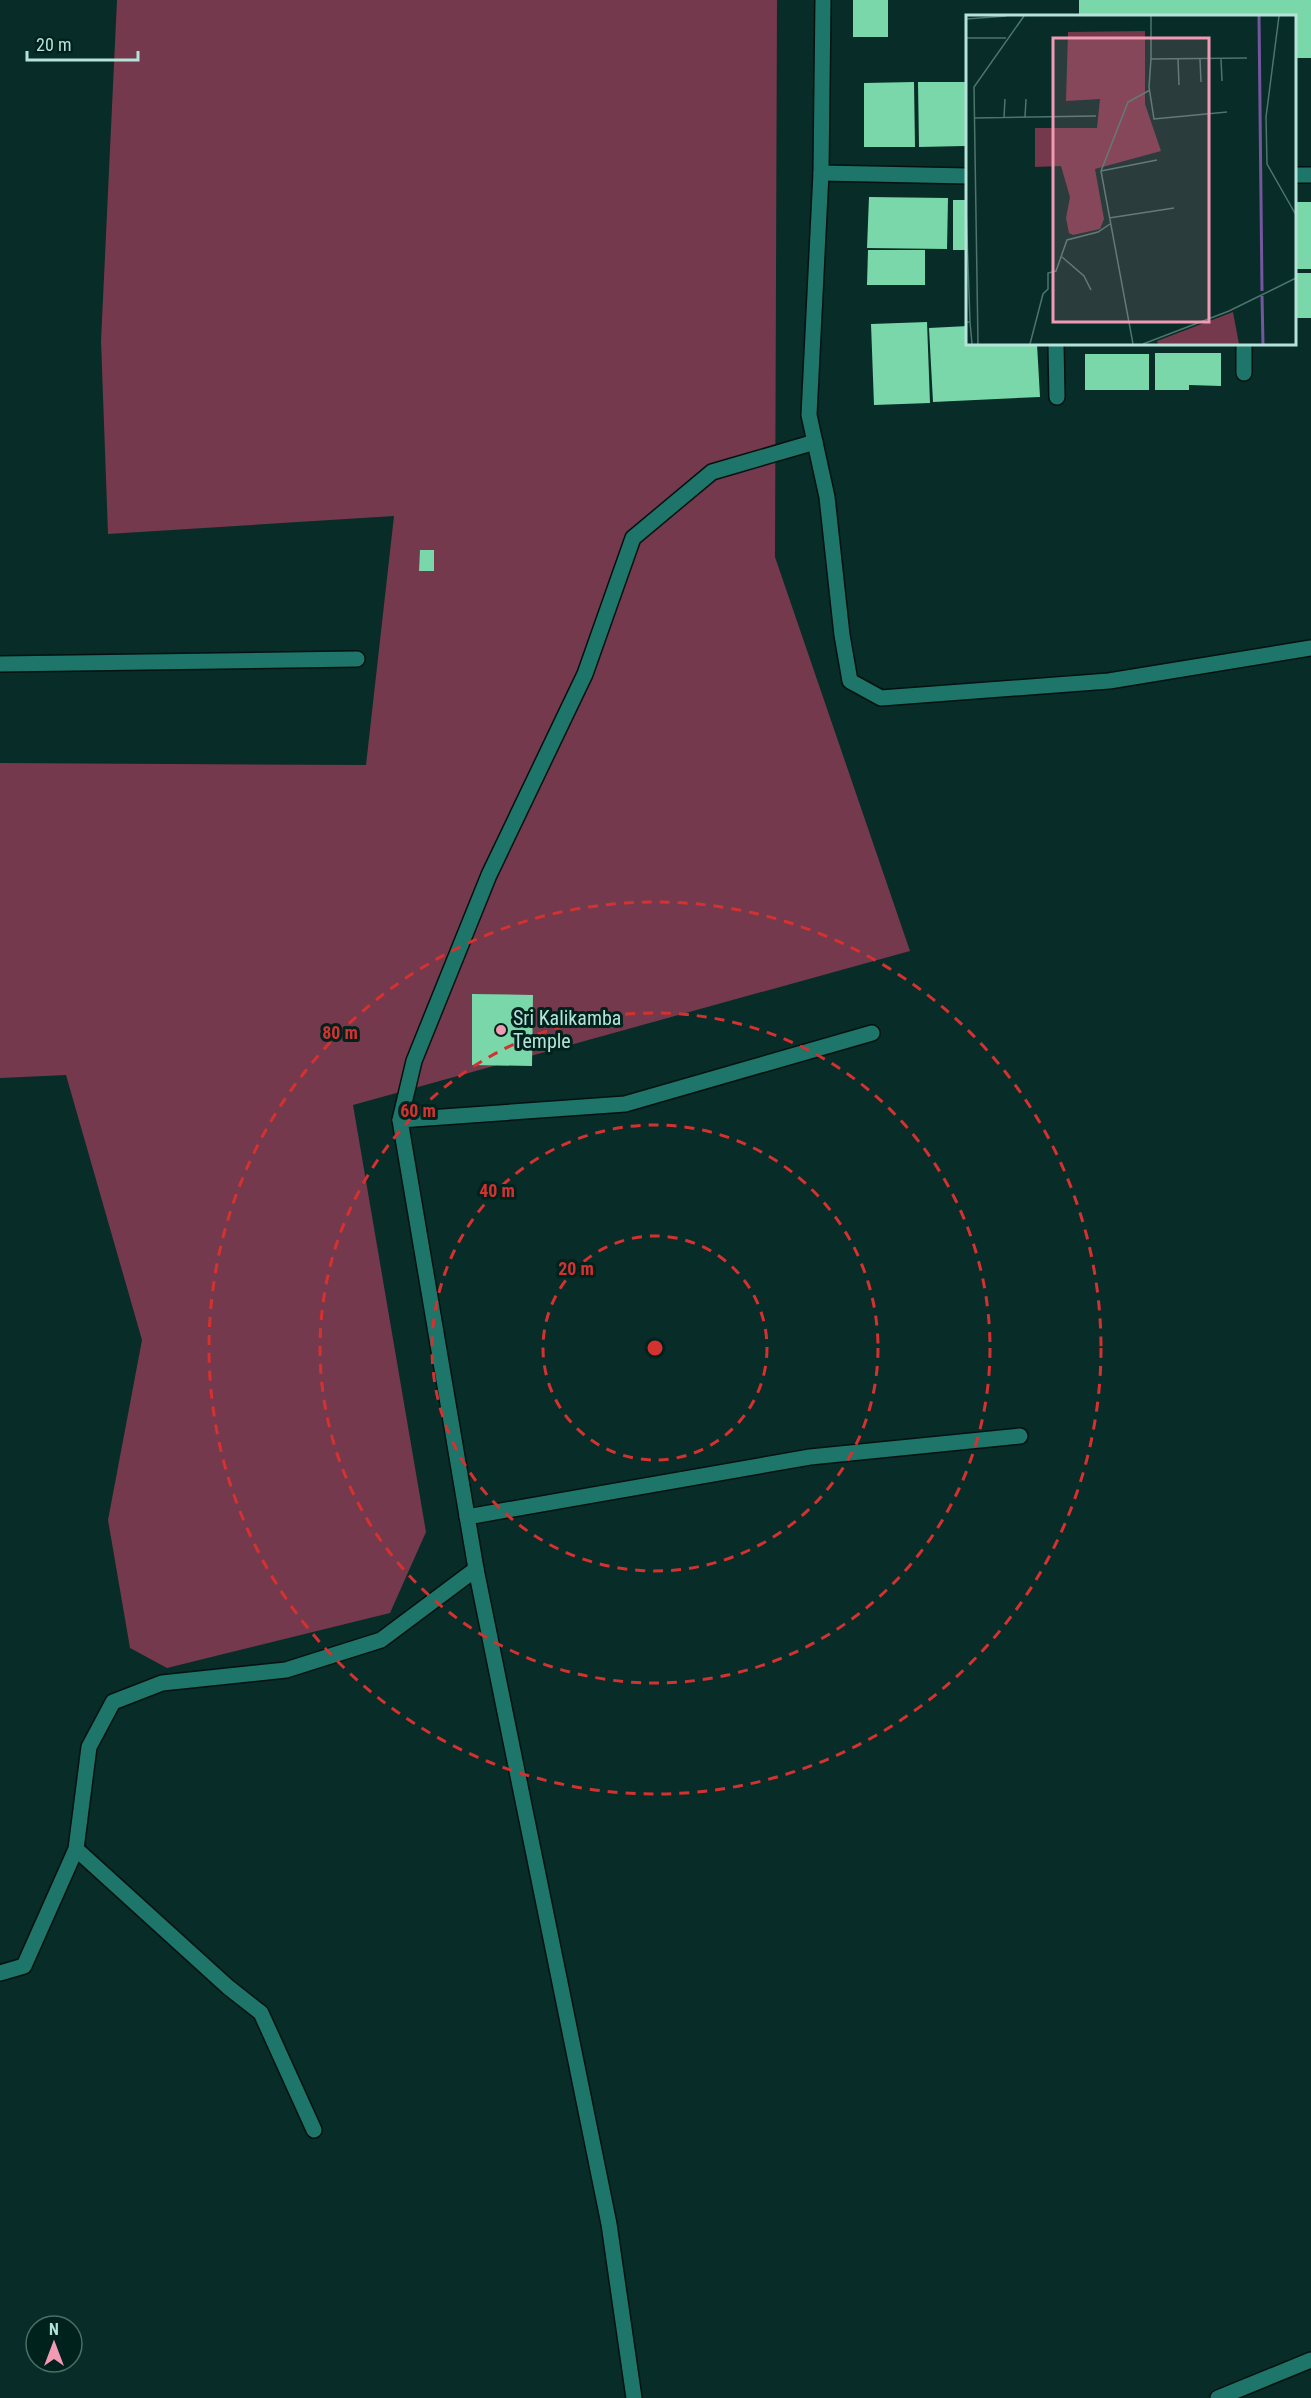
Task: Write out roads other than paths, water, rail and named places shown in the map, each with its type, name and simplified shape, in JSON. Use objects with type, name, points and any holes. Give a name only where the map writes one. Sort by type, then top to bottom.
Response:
[{"type":"street","points":[[823,0],[821,172],[809,415],[827,497],[842,635],[850,681],[881,698],[1109,681],[1311,648]]},
{"type":"street","points":[[821,172],[966,176]]},
{"type":"street","points":[[1056,345],[1057,397]]},
{"type":"street","points":[[1244,345],[1244,373]]},
{"type":"street","points":[[634,2398],[609,2224],[476,1569],[400,1120],[418,1050],[489,875],[585,674],[633,538],[712,472],[815,442]]},
{"type":"street","points":[[0,664],[357,659]]},
{"type":"street","points":[[400,1120],[625,1104],[872,1033]]},
{"type":"street","points":[[467,1517],[810,1457],[1020,1436]]},
{"type":"street","points":[[0,1973],[24,1966],[76,1849],[88,1747],[113,1702],[162,1683],[286,1670],[381,1640],[476,1569]]},
{"type":"street","points":[[76,1849],[228,1987],[261,2013],[314,2130]]},
{"type":"street","points":[[1218,2398],[1311,2360]]},
{"type":"place","name":"Sri Kalikamba Temple","points":[[501,1030]]}]
